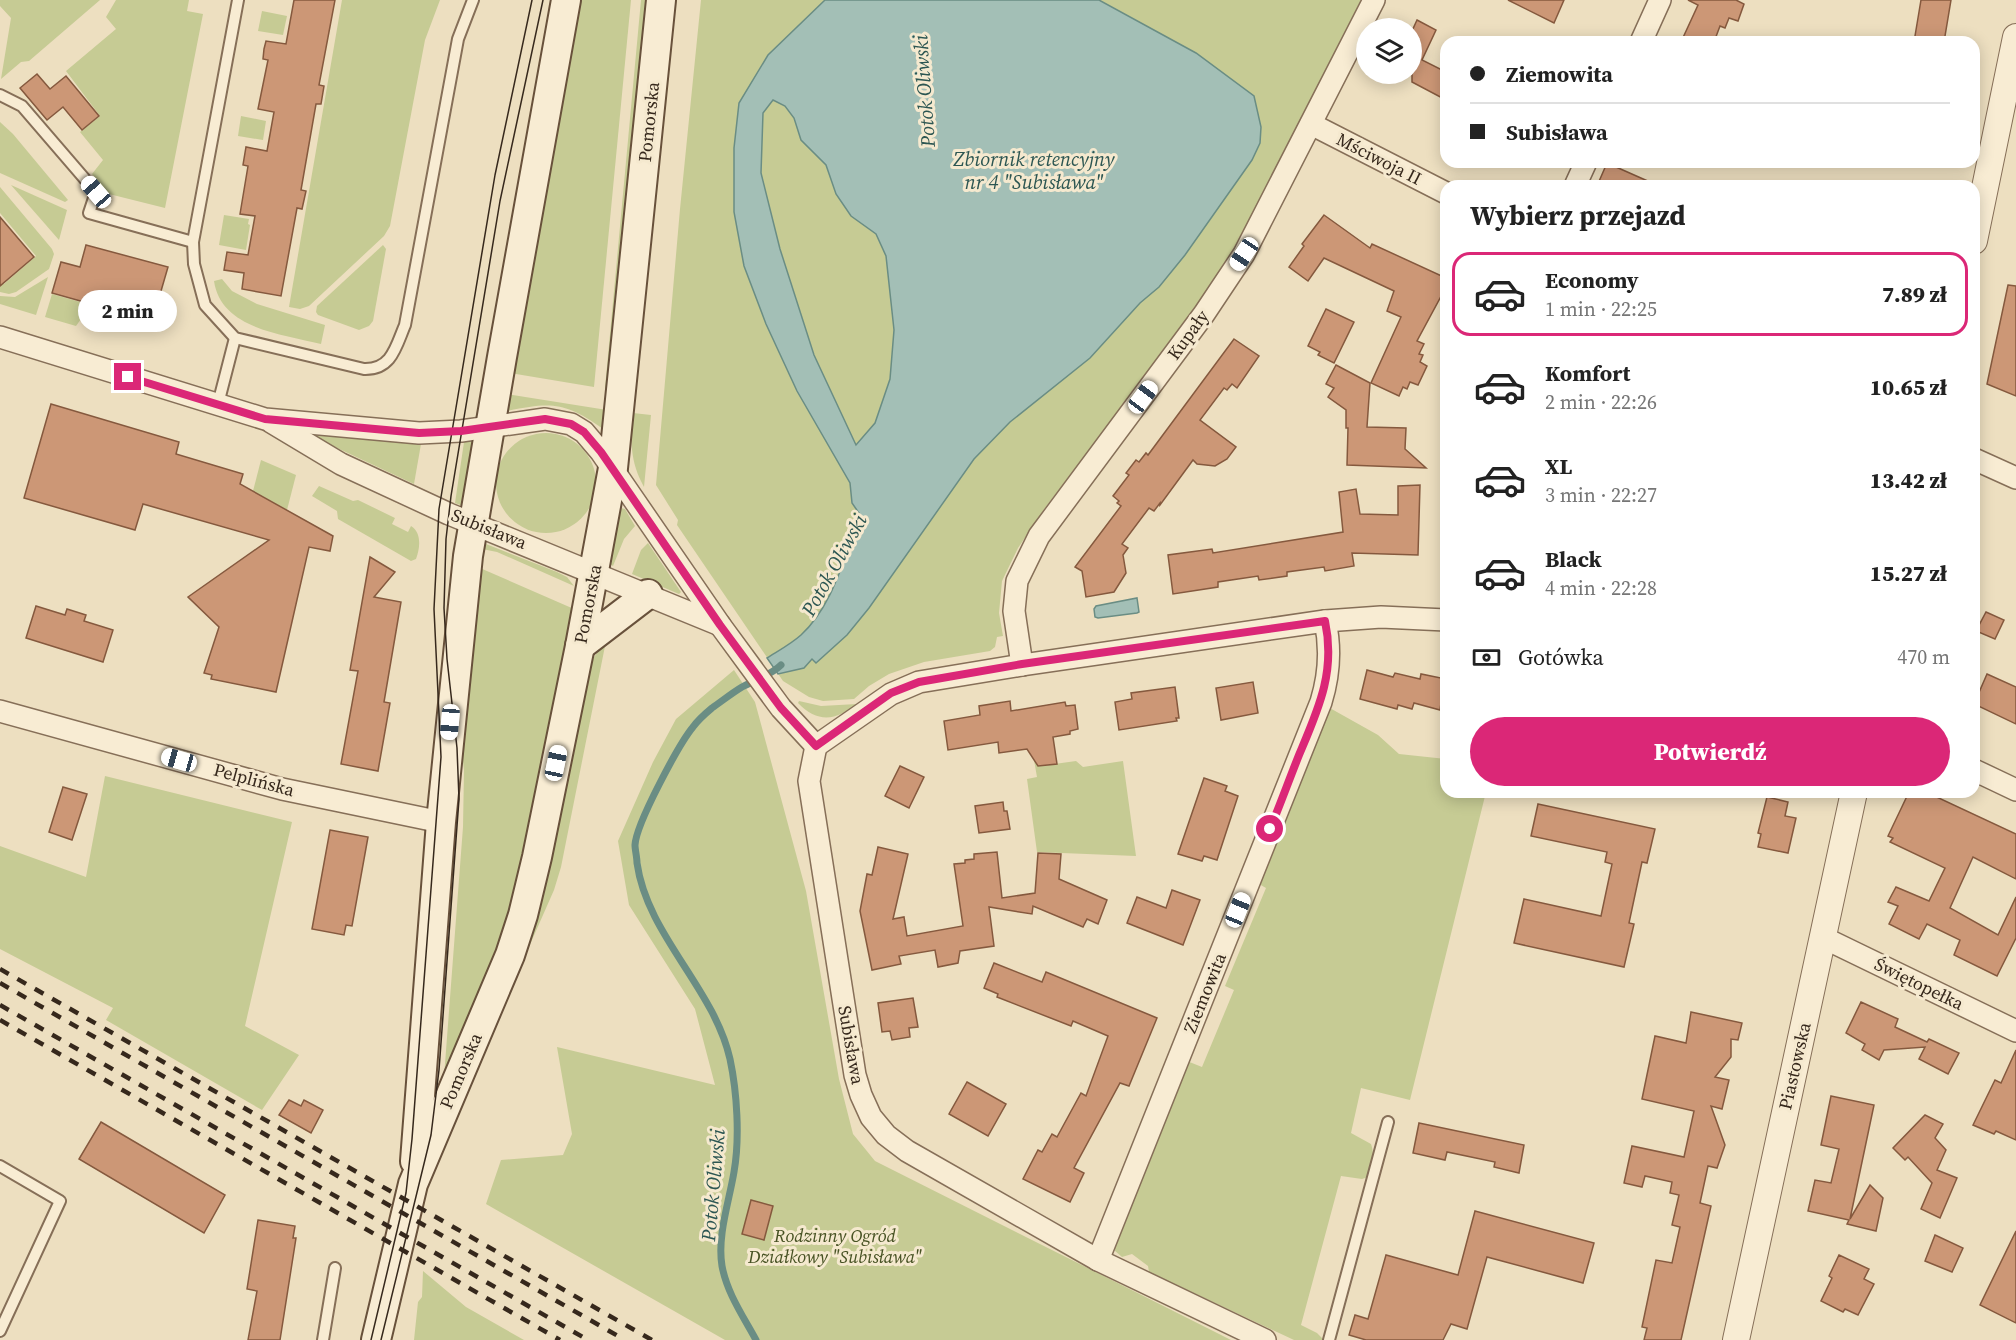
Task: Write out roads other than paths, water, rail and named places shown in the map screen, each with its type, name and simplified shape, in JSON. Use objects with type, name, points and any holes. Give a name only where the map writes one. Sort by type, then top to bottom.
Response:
[{"type":"main road","name":"Pomorska","points":[[376,1340],[413,1184],[441,822],[463,598],[490,427],[566,0]]},
{"type":"main road","name":"Pomorska","points":[[413,1184],[510,955],[523,915],[580,646],[613,468],[661,0]]},
{"type":"main road","points":[[580,646],[648,594]]},
{"type":"street","name":"Kupały","points":[[1022,664],[1014,611],[1017,581],[1039,536],[1204,314],[1244,254],[1374,0]]},
{"type":"street","points":[[1644,36],[1660,0]]},
{"type":"street","points":[[1980,212],[2016,37]]},
{"type":"street","name":"Mściwoja II","points":[[1311,124],[1440,190]]},
{"type":"street","name":"Subisława","points":[[0,337],[265,419],[419,433],[490,427],[545,419],[571,424],[584,432],[613,468],[720,625],[781,708],[816,746],[809,781],[855,1075],[871,1116],[886,1135],[907,1151],[1098,1260],[1265,1340]]},
{"type":"street","name":"Subisława","points":[[265,419],[342,464],[474,524],[720,625]]},
{"type":"street","points":[[1980,462],[2016,478]]},
{"type":"street","points":[[816,746],[891,693],[919,682],[1022,664],[1325,621],[1381,617],[1440,620]]},
{"type":"street","name":"Ziemowita","points":[[1098,1260],[1321,702],[1329,657],[1329,637],[1325,621]]},
{"type":"street","name":"Pelplińska","points":[[0,711],[282,789],[441,822]]},
{"type":"street","points":[[1980,773],[2016,790]]},
{"type":"street","name":"Piastowska","points":[[1736,1340],[1853,798]]},
{"type":"street","name":"Świętopełka","points":[[1822,937],[2016,1031]]},
{"type":"lane","points":[[238,0],[193,242],[194,264],[205,305],[235,338],[364,369],[382,366],[394,352],[405,325],[458,39],[473,0]]},
{"type":"lane","points":[[0,95],[22,105],[96,192],[89,213],[193,242]]},
{"type":"lane","points":[[218,404],[235,338]]},
{"type":"lane","points":[[1329,1340],[1388,1122]]},
{"type":"lane","points":[[0,1166],[60,1201],[0,1331]]},
{"type":"lane","points":[[323,1340],[335,1268]]},
{"type":"water","name":"Zbiornik retencyjny nr 4 \"Subisława\"","points":[[825,0],[1099,0],[1196,53],[1254,96],[1261,127],[1260,143],[1252,160],[1185,255],[1159,287],[1140,303],[1090,358],[1010,422],[974,459],[869,608],[847,635],[816,663],[812,659],[804,668],[778,674],[767,658],[801,635],[822,609],[837,579],[861,516],[852,503],[850,483],[797,391],[766,324],[744,266],[734,212],[734,148],[739,103],[768,55]],"holes":[[[773,100],[785,106],[794,118],[801,140],[826,165],[836,194],[851,216],[876,234],[886,256],[894,330],[890,379],[875,423],[856,445],[814,355],[780,249],[761,173],[763,113]]]},
{"type":"water","points":[[1137,598],[1139,612],[1137,613],[1095,617],[1096,606]]},
{"type":"waterway","name":"Potok Oliwski","points":[[756,1340],[736,1304],[722,1266],[722,1231],[737,1145],[736,1100],[730,1059],[722,1033],[710,1009],[654,914],[643,889],[635,845],[637,835],[659,784],[695,724],[734,692],[768,675],[781,665]]},
{"type":"tram line","points":[[371,1340],[406,1193],[412,1139],[441,757],[434,609],[439,509],[495,175],[532,0]]},
{"type":"tram line","points":[[381,1340],[431,1135],[439,1070],[459,799],[457,748],[444,608],[446,539],[451,496],[500,201],[543,0]]},
{"type":"railway","points":[[0,969],[652,1340]]},
{"type":"railway","points":[[0,983],[625,1340]]},
{"type":"railway","points":[[0,1005],[588,1340]]},
{"type":"railway","points":[[0,1020],[560,1340]]},
{"type":"park label","name":"Rodzinny Ogród Działkowy \"Subisława\"","points":[[835,1246]]}]
